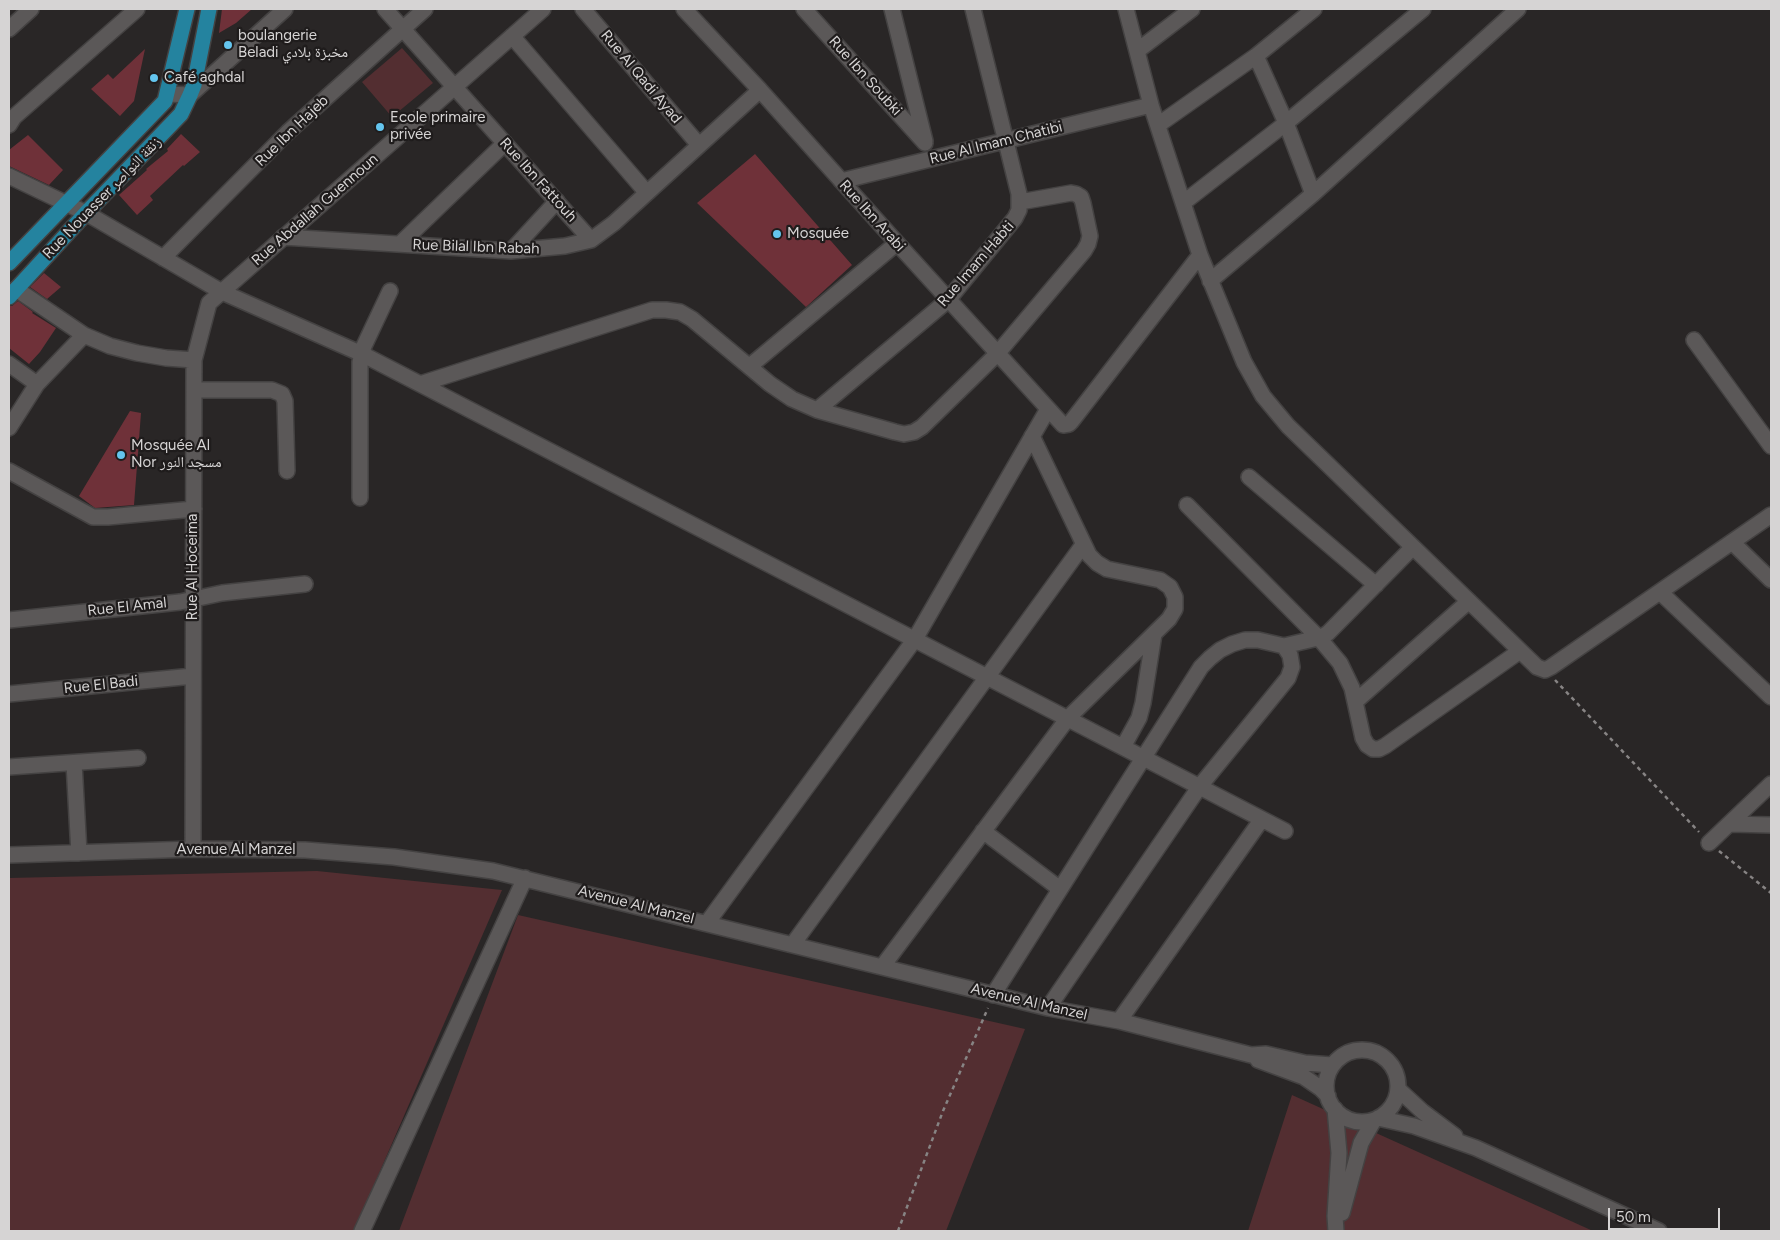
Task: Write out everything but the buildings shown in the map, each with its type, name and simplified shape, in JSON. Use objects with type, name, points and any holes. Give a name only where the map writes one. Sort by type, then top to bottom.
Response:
[{"type":"main road","points":[[168,94],[187,9]]},
{"type":"main road","name":"Rue Nouasser زنقة النواصر","points":[[12,293],[174,122],[190,96],[209,9]]},
{"type":"main road","name":"Rue Nouasser زنقة النواصر","points":[[9,263],[158,110],[168,94]]},
{"type":"street","points":[[9,28],[31,9]]},
{"type":"street","points":[[11,118],[137,9]]},
{"type":"street","name":"Rue Nouasser زنقة النواصر","points":[[190,96],[285,9]]},
{"type":"street","name":"Rue Ibn Fattouh","points":[[385,9],[592,240]]},
{"type":"street","name":"Rue Ibn Hajeb","points":[[162,258],[288,132],[426,9]]},
{"type":"street","name":"Rue Abdallah Guennoun","points":[[222,292],[543,9]]},
{"type":"street","name":"Rue Al Qadi Ayad","points":[[583,9],[699,146]]},
{"type":"street","name":"Rue Ibn Arabi","points":[[684,9],[760,90],[1063,425],[1071,422],[1200,255]]},
{"type":"street","name":"Rue Ibn Soubki","points":[[805,9],[925,143]]},
{"type":"street","points":[[892,9],[929,160]]},
{"type":"street","name":"Rue Imam Habti","points":[[817,410],[948,300],[1015,218],[1019,210],[1020,202],[973,9]]},
{"type":"street","points":[[1126,9],[1151,105],[1200,255],[1244,362],[1263,396],[1282,419],[1537,667],[1545,670],[1552,667],[1771,515]]},
{"type":"street","points":[[1137,51],[1192,9]]},
{"type":"street","points":[[1158,125],[1256,56],[1314,9]]},
{"type":"street","points":[[1183,203],[1286,123],[1422,9]]},
{"type":"street","points":[[1210,281],[1313,194],[1518,9]]},
{"type":"street","points":[[512,36],[647,193]]},
{"type":"street","points":[[1256,56],[1286,123],[1313,194]]},
{"type":"street","name":"Rue Bilal Ibn Rabah","points":[[283,237],[511,251],[565,246],[592,240],[647,193],[760,90]]},
{"type":"street","points":[[168,94],[190,96]]},
{"type":"street","name":"Rue Al Imam Chatibi","points":[[842,181],[1151,105]]},
{"type":"street","points":[[400,244],[505,143]]},
{"type":"street","points":[[9,176],[86,213],[222,292],[362,354],[1286,831]]},
{"type":"street","points":[[420,384],[652,310],[666,310],[680,312],[692,319],[777,389],[792,399],[817,410],[895,432],[904,434],[914,432],[922,427],[997,354],[1084,252],[1088,244],[1090,236],[1081,197],[1071,193],[1020,202]]},
{"type":"street","points":[[511,251],[557,201]]},
{"type":"street","points":[[750,366],[897,243]]},
{"type":"street","points":[[360,498],[360,370],[362,354],[367,339],[390,291]]},
{"type":"street","name":"Rue Al Hoceima","points":[[193,849],[194,360],[209,303],[222,292]]},
{"type":"street","points":[[12,293],[84,335],[110,346],[137,354],[194,360]]},
{"type":"street","points":[[9,428],[36,384],[84,335]]},
{"type":"street","points":[[1694,340],[1771,446]]},
{"type":"street","points":[[9,364],[36,384]]},
{"type":"street","points":[[194,390],[272,390],[282,394],[285,404],[287,471]]},
{"type":"street","points":[[707,923],[915,639],[1048,409]]},
{"type":"street","points":[[882,967],[1068,718],[1169,619],[1175,609],[1175,597],[1170,587],[1160,580],[1107,569],[1089,555],[1032,436]]},
{"type":"street","points":[[9,471],[93,517],[194,509]]},
{"type":"street","points":[[1249,477],[1376,585]]},
{"type":"street","points":[[1187,505],[1319,638],[1340,663],[1347,675],[1363,738],[1367,745],[1373,749],[1379,749],[1520,651]]},
{"type":"street","points":[[1732,542],[1771,580]]},
{"type":"street","points":[[793,944],[1083,545]]},
{"type":"street","points":[[993,994],[1201,667],[1215,654],[1232,644],[1245,640],[1258,640],[1284,646],[1319,638],[1328,633],[1413,547]]},
{"type":"street","name":"Rue El Amal","points":[[9,620],[180,602],[222,593],[305,584]]},
{"type":"street","points":[[1660,592],[1771,697]]},
{"type":"street","points":[[1355,702],[1469,601]]},
{"type":"street","points":[[1123,747],[1132,734],[1139,718],[1154,634]]},
{"type":"street","points":[[1048,1008],[1200,786],[1288,678],[1292,667],[1290,655],[1284,646]]},
{"type":"street","name":"Rue El Badi","points":[[9,694],[193,676]]},
{"type":"street","points":[[9,767],[138,758]]},
{"type":"street","points":[[74,762],[79,853]]},
{"type":"street","points":[[1709,844],[1771,784]]},
{"type":"street","points":[[1119,1021],[1262,819]]},
{"type":"street","points":[[1730,824],[1771,826]]},
{"type":"street","points":[[983,832],[1060,889]]},
{"type":"street","name":"Avenue Al Manzel","points":[[9,855],[193,849],[305,850],[384,857],[493,871],[1048,1008],[1119,1021],[1251,1055],[1266,1054],[1306,1063],[1332,1065]]},
{"type":"street","points":[[362,1231],[525,878]]},
{"type":"street","points":[[1363,1050],[1374,1052],[1384,1058],[1392,1067],[1397,1078],[1398,1089],[1392,1106],[1376,1119],[1367,1131],[1357,1156],[1336,1231],[1335,1216],[1339,1146],[1331,1103],[1326,1088],[1327,1076],[1332,1065],[1341,1057],[1351,1052],[1363,1050]]},
{"type":"street","name":"Avenue Al Manzel","points":[[1251,1055],[1265,1064],[1304,1077],[1320,1088],[1331,1103]]},
{"type":"street","points":[[1398,1089],[1422,1112],[1462,1142]]},
{"type":"street","points":[[1331,1103],[1343,1116],[1353,1120],[1376,1119],[1414,1126],[1462,1142],[1659,1231]]},
{"type":"path","points":[[1545,670],[1709,844],[1771,893]]},
{"type":"path","points":[[898,1231],[962,1065],[993,994]]},
{"type":"shaded area","points":[[402,48],[433,83],[392,117],[362,82]]},
{"type":"shaded area","points":[[317,871],[502,890],[354,1231],[9,1231],[9,878]]},
{"type":"shaded area","points":[[518,915],[1025,1029],[946,1231],[399,1231]]},
{"type":"shaded area","points":[[1292,1095],[1593,1231],[1248,1231]]},
{"type":"place","name":"boulangerie Beladi مخبزة بلادي","points":[[228,45]]},
{"type":"place","name":"Café aghdal","points":[[154,78]]},
{"type":"place","name":"Ecole primaire privée","points":[[380,127]]},
{"type":"place","name":"Mosquée","points":[[777,234]]},
{"type":"place","name":"Mosquée Al Nor مسجد النور","points":[[121,455]]}]
